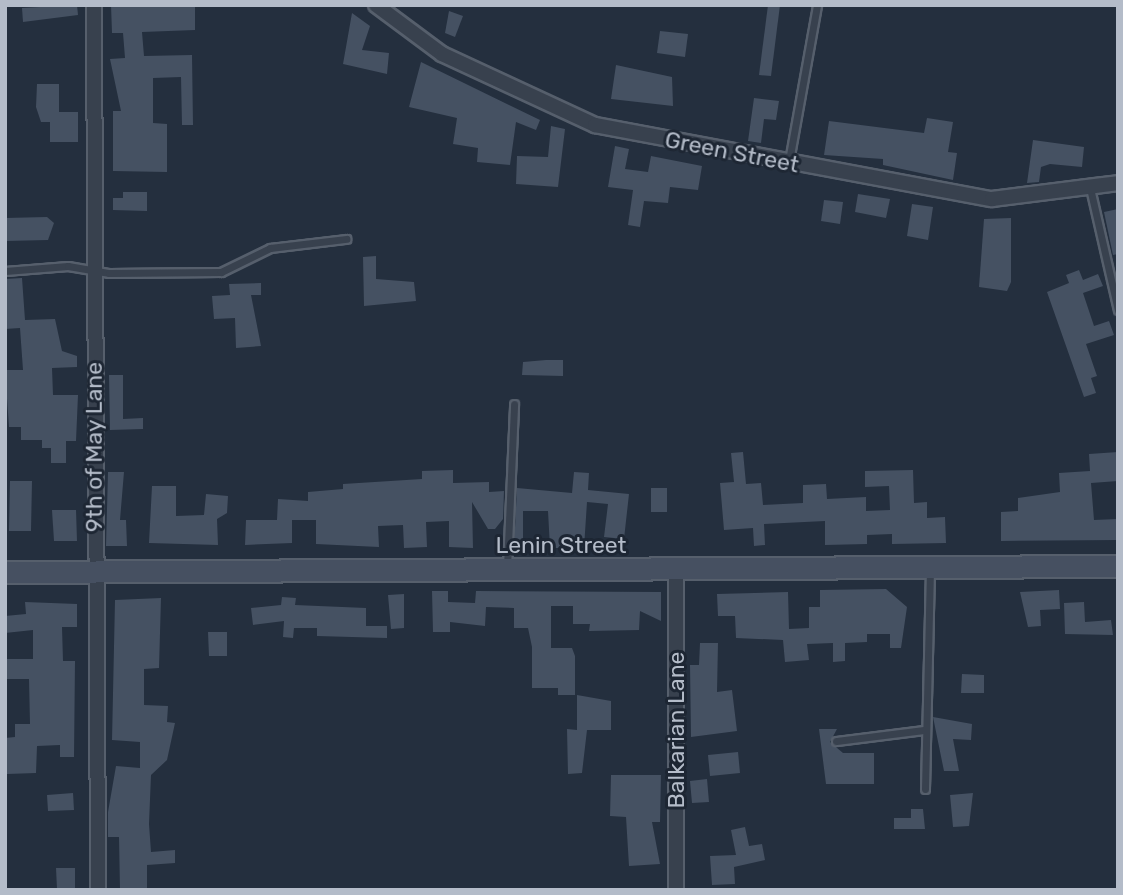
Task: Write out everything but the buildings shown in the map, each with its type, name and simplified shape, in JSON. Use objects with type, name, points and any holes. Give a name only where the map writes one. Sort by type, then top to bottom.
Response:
[{"type":"street","name":"9th of May Lane","points":[[93,5],[97,890]]},
{"type":"street","name":"Green Street","points":[[376,5],[442,54],[581,121],[992,200],[1118,183]]},
{"type":"street","name":"Lenin Street","points":[[5,572],[507,572],[1118,566]]},
{"type":"street","name":"Balkarian Lane","points":[[676,571],[676,890]]},
{"type":"lane","points":[[789,161],[817,5]]},
{"type":"lane","points":[[1090,188],[1118,310]]},
{"type":"lane","points":[[5,271],[68,266],[95,271],[221,272],[270,248],[346,239]]},
{"type":"lane","points":[[507,572],[514,404]]},
{"type":"lane","points":[[925,789],[924,730],[930,568]]},
{"type":"lane","points":[[836,741],[924,730]]}]
